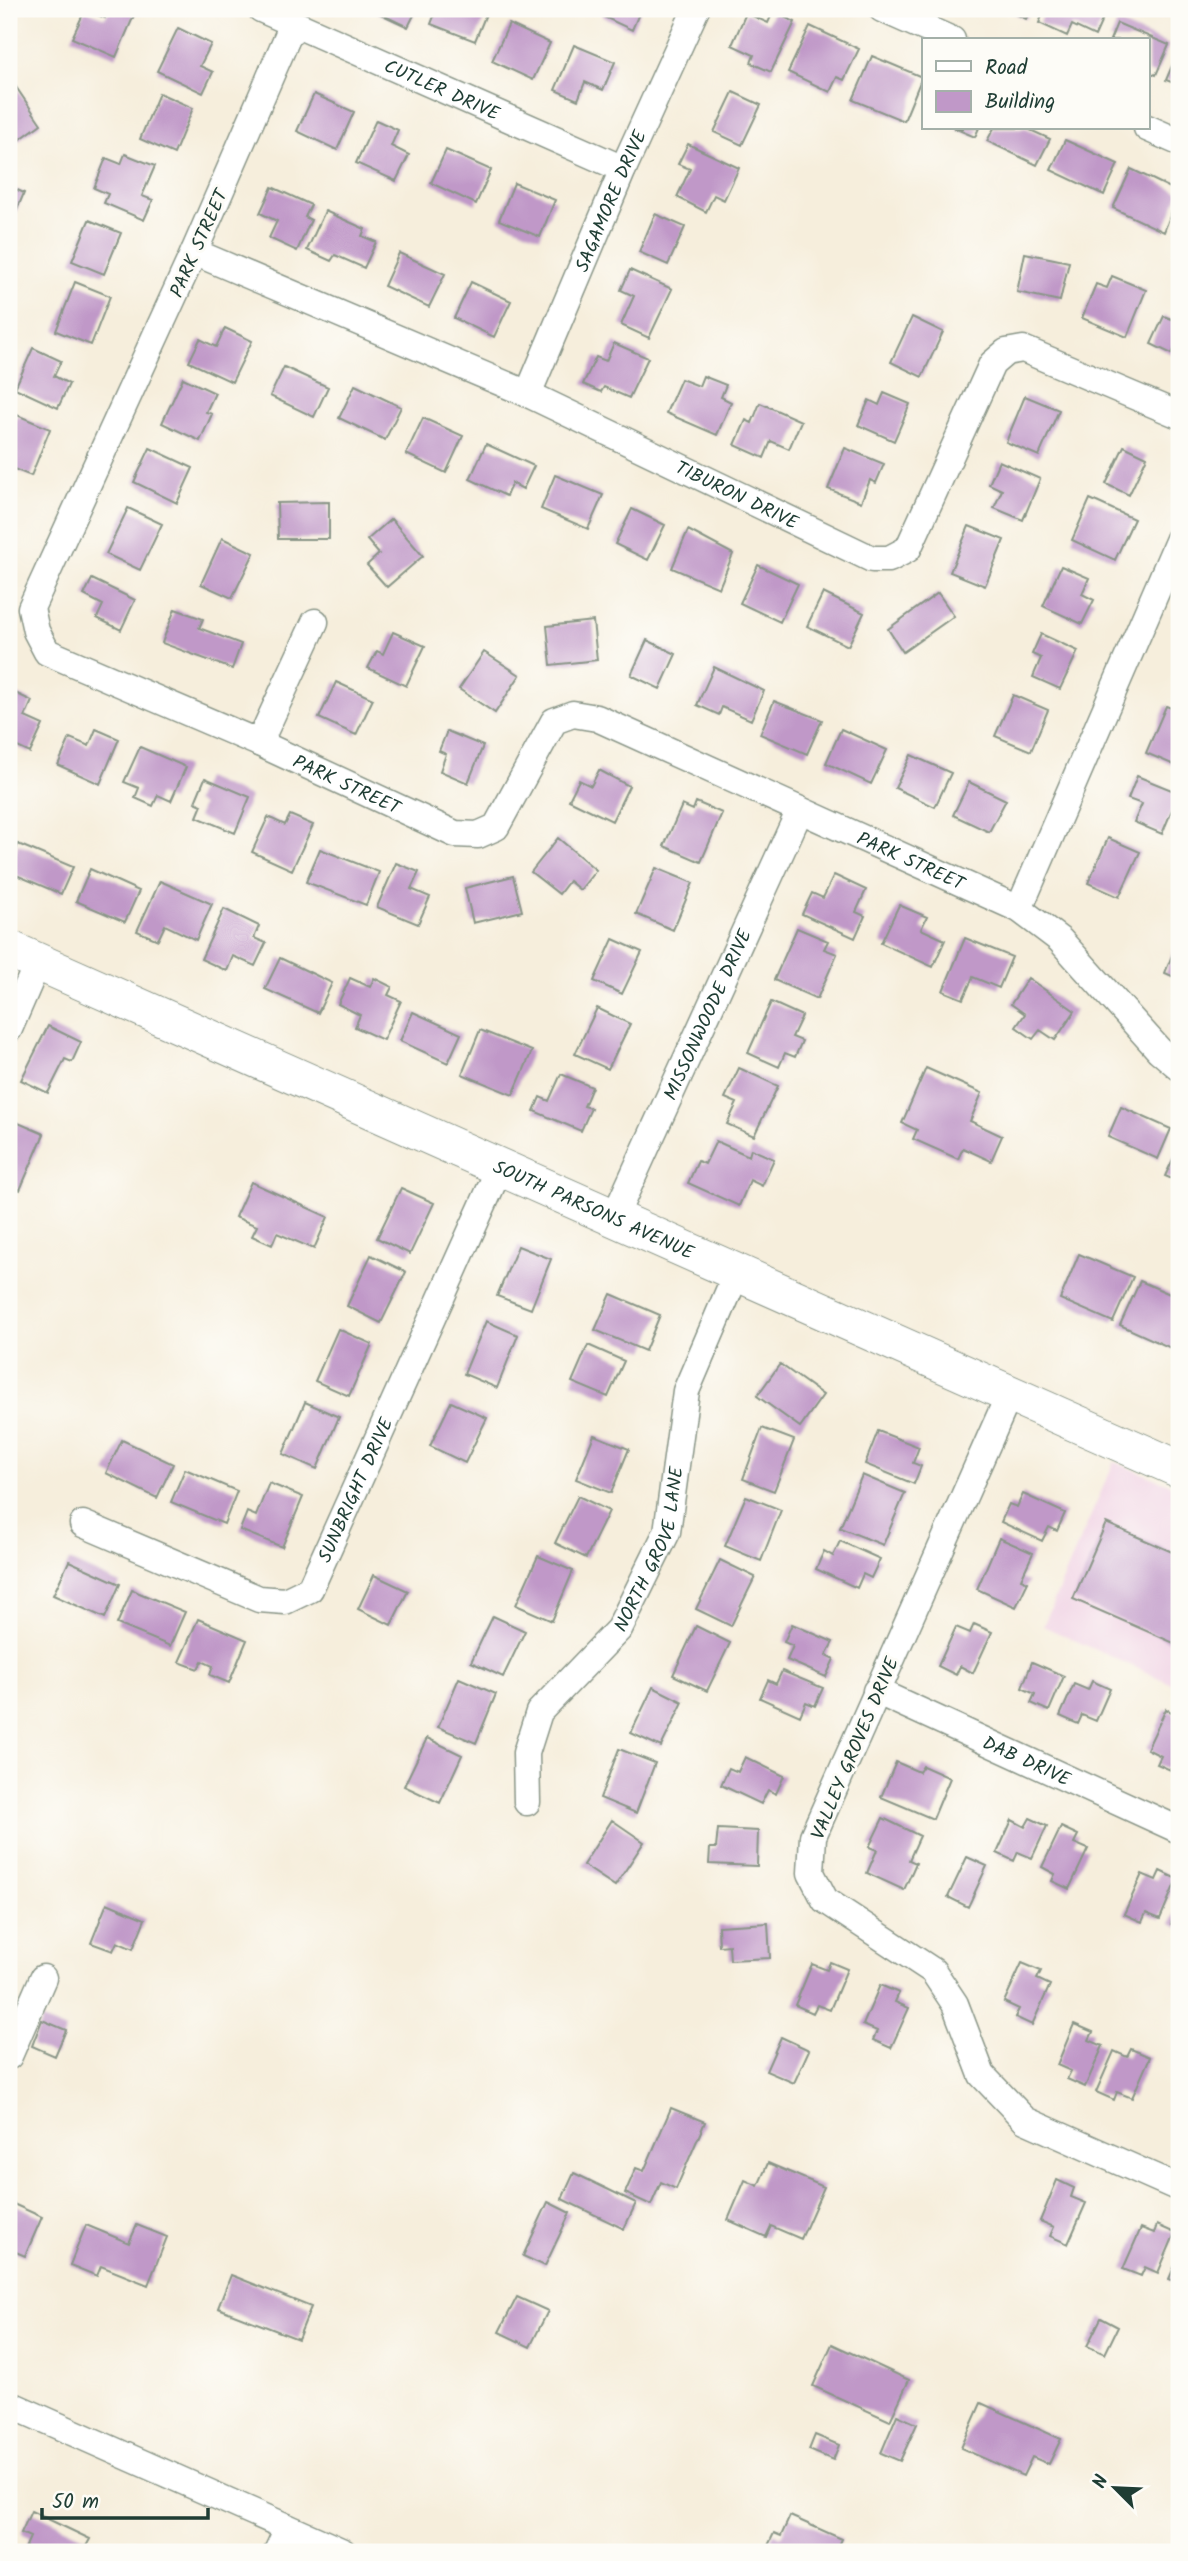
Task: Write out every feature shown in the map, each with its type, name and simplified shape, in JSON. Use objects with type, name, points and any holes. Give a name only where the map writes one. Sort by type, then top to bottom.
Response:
[{"type":"street","name":"CUTLER DRIVE","points":[[261,9],[623,169]]},
{"type":"street","name":"SAGAMORE DRIVE","points":[[528,394],[623,169],[696,9]]},
{"type":"street","points":[[882,9],[947,38]]},
{"type":"street","name":"PARK STREET","points":[[293,24],[194,252],[31,608],[36,631],[47,652],[260,743],[455,834],[478,835],[496,827],[554,721],[573,714],[597,718],[1019,909],[1060,940],[1159,1050],[1179,1068]]},
{"type":"street","points":[[1150,129],[1179,142]]},
{"type":"street","name":"TIBURON DRIVE","points":[[194,252],[528,394],[872,559],[888,559],[908,549],[992,364],[1006,352],[1023,349],[1179,415]]},
{"type":"street","points":[[1019,909],[1179,539]]},
{"type":"street","points":[[260,743],[315,622]]},
{"type":"street","name":"MISSONWOODE DRIVE","points":[[614,1218],[800,810]]},
{"type":"street","points":[[9,1030],[24,955]]},
{"type":"street","name":"SOUTH PARSONS AVENUE","points":[[24,955],[1179,1468]]},
{"type":"street","name":"SUNBRIGHT DRIVE","points":[[83,1524],[259,1599],[285,1601],[310,1589],[500,1167]]},
{"type":"street","name":"NORTH GROVE LANE","points":[[527,1802],[526,1753],[539,1712],[619,1629],[667,1532],[686,1391],[737,1272]]},
{"type":"street","name":"VALLEY GROVES DRIVE","points":[[1010,1393],[813,1836],[811,1873],[825,1899],[933,1971],[955,2004],[982,2075],[1025,2120],[1179,2189]]},
{"type":"street","name":"DAB DRIVE","points":[[876,1691],[1179,1830]]},
{"type":"street","points":[[9,2056],[43,1978]]},
{"type":"street","points":[[9,2404],[343,2552]]},
{"type":"street","points":[[277,2552],[288,2528]]},
{"type":"shaded area","points":[[1114,1462],[1179,1488],[1179,1687],[1043,1626]]},
{"type":"building","points":[[110,9],[125,9],[135,13],[116,57],[72,38],[85,10],[105,18]]},
{"type":"building","points":[[370,9],[417,9],[408,27]]},
{"type":"building","points":[[437,9],[471,9],[486,14],[475,41],[431,24]]},
{"type":"building","points":[[605,9],[641,9],[632,30],[602,16]]},
{"type":"building","points":[[1005,9],[1031,9],[1026,19]]},
{"type":"building","points":[[1045,9],[1107,9],[1095,36],[1072,25],[1067,36],[1039,23]]},
{"type":"building","points":[[773,12],[795,22],[771,72],[751,63],[754,55],[732,45],[746,13],[768,23]]},
{"type":"building","points":[[1117,23],[1169,45],[1156,75],[1150,73],[1150,38],[1111,38]]},
{"type":"building","points":[[509,24],[550,43],[533,80],[492,61]]},
{"type":"building","points":[[810,26],[859,49],[844,80],[837,77],[830,92],[788,72]]},
{"type":"building","points":[[178,28],[211,44],[200,66],[213,72],[203,93],[157,71]]},
{"type":"building","points":[[574,45],[615,62],[603,90],[585,82],[578,100],[555,90]]},
{"type":"building","points":[[1179,50],[1179,85],[1166,80]]},
{"type":"building","points":[[872,56],[922,77],[904,121],[853,100]]},
{"type":"building","points":[[16,87],[41,124],[15,143],[9,133],[9,91]]},
{"type":"building","points":[[733,92],[761,105],[742,145],[714,132]]},
{"type":"building","points":[[159,93],[193,108],[174,154],[140,139]]},
{"type":"building","points":[[314,94],[354,112],[337,150],[297,131]]},
{"type":"building","points":[[376,120],[398,130],[391,146],[409,155],[396,181],[356,163]]},
{"type":"building","points":[[959,130],[978,130],[975,137]]},
{"type":"building","points":[[993,130],[1030,130],[1050,139],[1037,165],[987,141]]},
{"type":"building","points":[[1065,140],[1118,164],[1104,195],[1051,170]]},
{"type":"building","points":[[688,144],[739,168],[724,200],[714,195],[706,212],[677,197],[690,169],[678,164]]},
{"type":"building","points":[[446,150],[491,170],[476,204],[431,183]]},
{"type":"building","points":[[125,154],[155,166],[142,196],[153,200],[144,220],[104,203],[108,194],[94,188],[106,158],[121,164]]},
{"type":"building","points":[[1131,169],[1179,192],[1164,232],[1113,208]]},
{"type":"building","points":[[514,183],[555,200],[540,237],[499,220]]},
{"type":"building","points":[[9,186],[24,193],[9,229]]},
{"type":"building","points":[[272,187],[311,205],[305,217],[311,220],[297,251],[269,238],[277,221],[260,213]]},
{"type":"building","points":[[325,211],[365,229],[362,236],[376,242],[364,268],[335,255],[331,261],[307,250]]},
{"type":"building","points":[[655,214],[685,227],[668,265],[639,252]]},
{"type":"building","points":[[89,220],[121,233],[104,274],[72,261]]},
{"type":"building","points":[[399,253],[445,274],[429,307],[384,286]]},
{"type":"building","points":[[1025,253],[1069,262],[1060,301],[1017,292]]},
{"type":"building","points":[[630,270],[672,289],[649,338],[621,325],[634,296],[621,290]]},
{"type":"building","points":[[1112,276],[1146,290],[1127,337],[1082,318],[1096,284],[1107,288]]},
{"type":"building","points":[[75,282],[110,296],[91,345],[56,331]]},
{"type":"building","points":[[471,282],[511,301],[494,337],[454,318]]},
{"type":"building","points":[[1179,309],[1179,339],[1172,354],[1151,344],[1164,316],[1174,320]]},
{"type":"building","points":[[912,317],[943,332],[922,377],[891,362]]},
{"type":"building","points":[[225,328],[252,341],[232,382],[189,362],[200,339],[216,347]]},
{"type":"building","points":[[614,343],[648,358],[629,398],[604,387],[601,392],[583,384],[596,357],[606,361]]},
{"type":"building","points":[[33,348],[61,361],[54,376],[69,384],[58,408],[15,388]]},
{"type":"building","points":[[284,367],[328,387],[314,417],[270,396]]},
{"type":"building","points":[[703,376],[726,385],[721,397],[731,402],[717,435],[666,413],[681,379],[699,386]]},
{"type":"building","points":[[183,378],[215,393],[206,412],[212,414],[200,441],[162,423]]},
{"type":"building","points":[[355,385],[401,407],[385,440],[339,418]]},
{"type":"building","points":[[884,393],[910,404],[894,441],[858,425],[869,400],[879,405]]},
{"type":"building","points":[[1025,396],[1059,410],[1039,456],[1006,442]]},
{"type":"building","points":[[760,403],[801,421],[789,449],[771,441],[764,458],[735,445],[746,420],[752,423]]},
{"type":"building","points":[[17,415],[50,429],[31,476],[9,467],[9,435]]},
{"type":"building","points":[[423,418],[463,436],[446,473],[406,454]]},
{"type":"building","points":[[486,444],[534,466],[523,489],[512,483],[506,496],[470,479]]},
{"type":"building","points":[[1124,446],[1147,457],[1129,495],[1106,484]]},
{"type":"building","points":[[150,448],[193,468],[177,503],[134,482]]},
{"type":"building","points":[[845,448],[884,464],[876,483],[870,480],[861,502],[828,489]]},
{"type":"building","points":[[999,461],[1040,479],[1023,520],[994,508],[1002,490],[989,484]]},
{"type":"building","points":[[555,475],[603,495],[588,529],[541,509]]},
{"type":"building","points":[[1090,499],[1134,519],[1115,560],[1072,540]]},
{"type":"building","points":[[329,502],[329,539],[278,539],[277,503]]},
{"type":"building","points":[[128,508],[162,524],[140,570],[106,554]]},
{"type":"building","points":[[632,509],[665,525],[648,560],[615,544]]},
{"type":"building","points":[[391,519],[423,556],[387,587],[367,565],[379,554],[367,540]]},
{"type":"building","points":[[969,526],[1004,540],[985,586],[950,572]]},
{"type":"building","points":[[688,530],[733,554],[719,588],[672,568]]},
{"type":"building","points":[[222,538],[254,553],[232,598],[201,584]]},
{"type":"building","points":[[758,565],[798,584],[780,622],[740,603]]},
{"type":"building","points":[[1061,566],[1089,578],[1082,594],[1094,600],[1082,624],[1043,606]]},
{"type":"building","points":[[92,579],[135,600],[121,630],[97,618],[103,605],[84,595]]},
{"type":"building","points":[[823,593],[864,613],[848,646],[807,626]]},
{"type":"building","points":[[938,593],[954,616],[903,652],[888,629]]},
{"type":"building","points":[[175,609],[203,619],[199,628],[241,644],[232,669],[162,643]]},
{"type":"building","points":[[593,621],[597,660],[551,665],[547,626]]},
{"type":"building","points":[[393,632],[425,646],[406,686],[368,668],[377,651],[383,654]]},
{"type":"building","points":[[1041,634],[1078,651],[1060,689],[1033,677],[1041,658],[1032,654]]},
{"type":"building","points":[[647,640],[676,654],[660,689],[631,675]]},
{"type":"building","points":[[484,652],[520,675],[495,713],[459,689]]},
{"type":"building","points":[[714,667],[764,691],[751,720],[722,707],[719,715],[697,705]]},
{"type":"building","points":[[336,682],[373,699],[356,735],[319,718]]},
{"type":"building","points":[[11,691],[32,701],[25,717],[43,725],[30,753],[9,743]]},
{"type":"building","points":[[1013,695],[1048,710],[1031,751],[995,736]]},
{"type":"building","points":[[774,701],[822,720],[807,754],[760,734]]},
{"type":"building","points":[[1166,706],[1179,711],[1179,767],[1146,753]]},
{"type":"building","points":[[96,729],[119,739],[100,784],[58,765],[70,738],[89,746]]},
{"type":"building","points":[[841,729],[887,750],[871,784],[826,763]]},
{"type":"building","points":[[447,731],[483,746],[468,783],[440,771],[446,754],[439,751]]},
{"type":"building","points":[[140,747],[186,767],[171,801],[158,795],[153,806],[135,798],[139,788],[124,782]]},
{"type":"building","points":[[911,755],[951,773],[935,807],[895,788]]},
{"type":"building","points":[[599,770],[629,786],[612,821],[569,800],[579,780],[591,786]]},
{"type":"building","points":[[1137,776],[1179,793],[1162,834],[1134,822],[1142,804],[1128,799]]},
{"type":"building","points":[[205,778],[250,797],[235,833],[197,817],[202,805],[195,802]]},
{"type":"building","points":[[969,782],[1006,800],[989,832],[953,815]]},
{"type":"building","points":[[696,802],[722,813],[701,862],[664,846],[682,805],[693,810]]},
{"type":"building","points":[[290,815],[313,825],[292,870],[252,852],[268,817],[285,825]]},
{"type":"building","points":[[558,838],[596,870],[580,890],[569,881],[559,894],[531,872]]},
{"type":"building","points":[[1108,838],[1140,852],[1119,897],[1088,883]]},
{"type":"building","points":[[18,844],[73,867],[61,894],[9,872]]},
{"type":"building","points":[[320,849],[379,872],[366,905],[306,882]]},
{"type":"building","points":[[396,863],[419,872],[411,889],[430,897],[418,924],[377,907]]},
{"type":"building","points":[[656,868],[693,883],[673,930],[636,914]]},
{"type":"building","points":[[90,869],[139,891],[125,922],[76,901]]},
{"type":"building","points":[[834,875],[866,890],[856,912],[865,916],[855,938],[802,914],[812,893],[823,898]]},
{"type":"building","points":[[513,876],[522,911],[473,923],[465,888]]},
{"type":"building","points":[[160,881],[212,904],[196,940],[165,925],[158,940],[137,931]]},
{"type":"building","points":[[899,905],[927,917],[921,929],[945,940],[933,967],[881,943]]},
{"type":"building","points":[[224,909],[259,926],[254,938],[266,943],[255,966],[233,956],[227,971],[201,959]]},
{"type":"building","points":[[797,928],[828,941],[824,949],[837,954],[817,999],[774,980]]},
{"type":"building","points":[[965,938],[1012,957],[999,988],[973,977],[963,999],[943,991]]},
{"type":"building","points":[[1179,938],[1179,979],[1165,973]]},
{"type":"building","points":[[613,939],[642,952],[622,994],[594,981]]},
{"type":"building","points":[[280,958],[332,983],[318,1013],[265,989]]},
{"type":"building","points":[[350,978],[370,987],[374,978],[392,987],[388,995],[401,1001],[383,1040],[355,1027],[360,1015],[338,1004]]},
{"type":"building","points":[[1028,978],[1075,1011],[1055,1040],[1040,1030],[1033,1039],[1016,1027],[1025,1014],[1011,1004]]},
{"type":"building","points":[[771,1002],[802,1016],[792,1037],[802,1041],[795,1057],[785,1053],[779,1067],[748,1053]]},
{"type":"building","points":[[597,1008],[630,1024],[608,1069],[575,1054]]},
{"type":"building","points":[[413,1012],[461,1034],[448,1063],[400,1041]]},
{"type":"building","points":[[48,1026],[81,1042],[72,1062],[65,1059],[48,1093],[21,1080]]},
{"type":"building","points":[[480,1030],[532,1051],[513,1095],[462,1074]]},
{"type":"building","points":[[739,1068],[778,1086],[754,1136],[727,1124],[737,1103],[725,1098]]},
{"type":"building","points":[[926,1068],[982,1093],[970,1121],[1002,1136],[991,1161],[963,1148],[958,1159],[913,1139],[917,1130],[902,1123]]},
{"type":"building","points":[[561,1074],[592,1087],[584,1106],[591,1108],[581,1131],[534,1111],[540,1097],[549,1101]]},
{"type":"building","points":[[1121,1107],[1171,1129],[1158,1159],[1108,1137]]},
{"type":"building","points":[[9,1119],[44,1134],[20,1190],[9,1185]]},
{"type":"building","points":[[716,1141],[749,1156],[751,1149],[774,1159],[762,1186],[750,1180],[739,1206],[688,1183],[698,1161],[705,1164]]},
{"type":"building","points":[[1179,1147],[1179,1182],[1165,1176]]},
{"type":"building","points":[[251,1182],[328,1217],[314,1249],[277,1233],[272,1245],[252,1236],[257,1226],[235,1217]]},
{"type":"building","points":[[401,1188],[434,1203],[410,1254],[377,1238]]},
{"type":"building","points":[[518,1246],[551,1259],[531,1309],[497,1296]]},
{"type":"building","points":[[1079,1254],[1133,1277],[1113,1322],[1060,1299]]},
{"type":"building","points":[[371,1255],[406,1272],[381,1323],[347,1306]]},
{"type":"building","points":[[1140,1281],[1179,1298],[1179,1335],[1173,1349],[1120,1325]]},
{"type":"building","points":[[611,1294],[660,1315],[645,1351],[595,1330]]},
{"type":"building","points":[[486,1321],[518,1335],[497,1388],[464,1374]]},
{"type":"building","points":[[338,1329],[372,1344],[349,1396],[315,1381]]},
{"type":"building","points":[[588,1345],[624,1361],[608,1397],[572,1382]]},
{"type":"building","points":[[780,1364],[823,1395],[800,1427],[757,1396]]},
{"type":"building","points":[[305,1402],[339,1417],[317,1469],[283,1454]]},
{"type":"building","points":[[451,1402],[487,1418],[465,1463],[430,1446]]},
{"type":"building","points":[[762,1428],[794,1440],[774,1491],[743,1479]]},
{"type":"building","points":[[878,1431],[919,1447],[913,1463],[921,1466],[914,1484],[865,1464]]},
{"type":"building","points":[[594,1435],[629,1449],[611,1493],[576,1479]]},
{"type":"building","points":[[122,1440],[173,1464],[157,1498],[106,1473]]},
{"type":"building","points":[[185,1469],[237,1491],[224,1524],[171,1502]]},
{"type":"building","points":[[862,1475],[905,1493],[883,1545],[840,1528]]},
{"type":"building","points":[[269,1483],[303,1497],[282,1547],[240,1530],[247,1512],[256,1516]]},
{"type":"building","points":[[1023,1494],[1065,1513],[1057,1531],[1049,1527],[1042,1541],[1001,1522],[1009,1504],[1017,1507]]},
{"type":"building","points":[[578,1496],[609,1511],[586,1558],[555,1543]]},
{"type":"building","points":[[746,1496],[781,1510],[761,1561],[725,1546]]},
{"type":"building","points":[[1106,1523],[1179,1555],[1179,1636],[1176,1644],[1073,1599]]},
{"type":"building","points":[[999,1538],[1033,1553],[1021,1579],[1028,1582],[1016,1607],[977,1589]]},
{"type":"building","points":[[840,1541],[880,1559],[871,1578],[863,1574],[857,1588],[816,1569],[824,1551],[833,1556]]},
{"type":"building","points":[[538,1556],[573,1571],[552,1621],[516,1605]]},
{"type":"building","points":[[720,1560],[755,1577],[731,1626],[696,1609]]},
{"type":"building","points":[[69,1561],[120,1584],[105,1618],[53,1595]]},
{"type":"building","points":[[374,1575],[408,1591],[391,1625],[358,1609]]},
{"type":"building","points":[[132,1590],[185,1612],[170,1646],[117,1624]]},
{"type":"building","points":[[493,1616],[525,1631],[503,1677],[471,1662]]},
{"type":"building","points":[[198,1619],[247,1640],[229,1683],[210,1675],[213,1666],[202,1661],[198,1669],[179,1662]]},
{"type":"building","points":[[792,1624],[833,1642],[826,1655],[834,1659],[826,1677],[787,1660],[793,1646],[784,1642]]},
{"type":"building","points":[[974,1624],[992,1632],[973,1673],[960,1666],[956,1675],[938,1666],[956,1627],[970,1633]]},
{"type":"building","points":[[696,1626],[730,1643],[707,1691],[673,1675]]},
{"type":"building","points":[[1032,1662],[1064,1676],[1049,1711],[1031,1703],[1035,1694],[1022,1688]]},
{"type":"building","points":[[782,1671],[823,1688],[815,1706],[806,1702],[800,1716],[760,1698],[768,1680],[776,1684]]},
{"type":"building","points":[[459,1678],[496,1694],[476,1743],[438,1727]]},
{"type":"building","points":[[1092,1681],[1110,1689],[1096,1721],[1082,1715],[1078,1724],[1060,1716],[1074,1684],[1088,1690]]},
{"type":"building","points":[[653,1687],[683,1702],[661,1747],[631,1733]]},
{"type":"building","points":[[1166,1709],[1179,1716],[1179,1762],[1175,1772],[1157,1764],[1161,1756],[1147,1749]]},
{"type":"building","points":[[427,1738],[462,1755],[440,1803],[404,1786]]},
{"type":"building","points":[[619,1749],[655,1763],[636,1813],[600,1798]]},
{"type":"building","points":[[745,1757],[784,1776],[776,1794],[768,1790],[761,1804],[721,1785],[729,1768],[738,1772]]},
{"type":"building","points":[[896,1762],[919,1772],[923,1766],[950,1778],[933,1819],[881,1797]]},
{"type":"building","points":[[883,1818],[920,1836],[909,1860],[916,1863],[904,1890],[867,1873],[877,1850],[869,1847]]},
{"type":"building","points":[[1030,1818],[1047,1826],[1032,1858],[1018,1852],[1014,1861],[997,1853],[1012,1820],[1025,1827]]},
{"type":"building","points":[[612,1820],[644,1842],[615,1886],[583,1865]]},
{"type":"building","points":[[1061,1827],[1078,1835],[1074,1843],[1088,1849],[1069,1889],[1052,1881],[1055,1874],[1042,1867]]},
{"type":"building","points":[[718,1829],[758,1831],[757,1866],[709,1864],[710,1848],[716,1848]]},
{"type":"building","points":[[967,1857],[987,1866],[968,1907],[948,1897]]},
{"type":"building","points":[[1160,1871],[1177,1879],[1160,1919],[1146,1913],[1142,1922],[1124,1914],[1142,1874],[1156,1880]]},
{"type":"building","points":[[107,1903],[145,1919],[133,1949],[117,1942],[113,1951],[91,1943]]},
{"type":"building","points":[[1179,1905],[1179,1928],[1171,1924]]},
{"type":"building","points":[[768,1923],[770,1958],[730,1960],[729,1945],[719,1946],[718,1926]]},
{"type":"building","points":[[830,1962],[847,1969],[830,2010],[817,2005],[813,2013],[795,2005],[812,1964],[827,1970]]},
{"type":"building","points":[[1022,1963],[1041,1971],[1037,1979],[1050,1985],[1032,2025],[1015,2017],[1019,2009],[1004,2002]]},
{"type":"building","points":[[880,1985],[899,1993],[895,2002],[909,2008],[891,2048],[873,2040],[877,2031],[863,2025]]},
{"type":"building","points":[[42,2020],[66,2030],[55,2056],[32,2046]]},
{"type":"building","points":[[1074,2024],[1093,2032],[1089,2040],[1103,2046],[1085,2087],[1067,2079],[1071,2071],[1057,2065]]},
{"type":"building","points":[[781,2037],[809,2050],[794,2083],[766,2071]]},
{"type":"building","points":[[1131,2049],[1150,2057],[1132,2098],[1117,2092],[1114,2100],[1096,2092],[1114,2051],[1127,2057]]},
{"type":"building","points":[[671,2108],[705,2122],[676,2189],[661,2182],[651,2205],[625,2193],[636,2168],[644,2171]]},
{"type":"building","points":[[768,2163],[824,2187],[801,2239],[771,2226],[766,2237],[728,2220],[745,2180],[758,2186]]},
{"type":"building","points":[[574,2173],[636,2203],[624,2229],[562,2199]]},
{"type":"building","points":[[1057,2180],[1074,2188],[1071,2197],[1086,2203],[1068,2244],[1050,2236],[1054,2227],[1040,2221]]},
{"type":"building","points":[[9,2202],[42,2217],[25,2256],[9,2249]]},
{"type":"building","points":[[548,2202],[570,2213],[545,2266],[523,2256]]},
{"type":"building","points":[[86,2225],[129,2243],[137,2225],[167,2237],[148,2285],[101,2266],[97,2276],[70,2265]]},
{"type":"building","points":[[1157,2225],[1175,2233],[1158,2273],[1145,2267],[1141,2276],[1123,2269],[1141,2228],[1154,2233]]},
{"type":"building","points":[[1179,2256],[1179,2283],[1169,2279]]},
{"type":"building","points":[[231,2275],[311,2307],[298,2339],[218,2308]]},
{"type":"building","points":[[517,2297],[548,2311],[530,2347],[499,2332]]},
{"type":"building","points":[[1101,2318],[1118,2327],[1105,2354],[1087,2346]]},
{"type":"building","points":[[832,2344],[909,2380],[890,2421],[813,2386]]},
{"type":"building","points":[[981,2403],[1061,2439],[1049,2464],[1032,2457],[1023,2476],[961,2448]]},
{"type":"building","points":[[897,2415],[917,2424],[900,2461],[881,2453]]},
{"type":"building","points":[[815,2435],[839,2445],[833,2460],[809,2450]]},
{"type":"building","points":[[31,2511],[90,2539],[83,2552],[24,2551],[30,2537],[21,2533]]},
{"type":"building","points":[[790,2516],[842,2539],[836,2552],[765,2552],[774,2533],[781,2536]]}]
